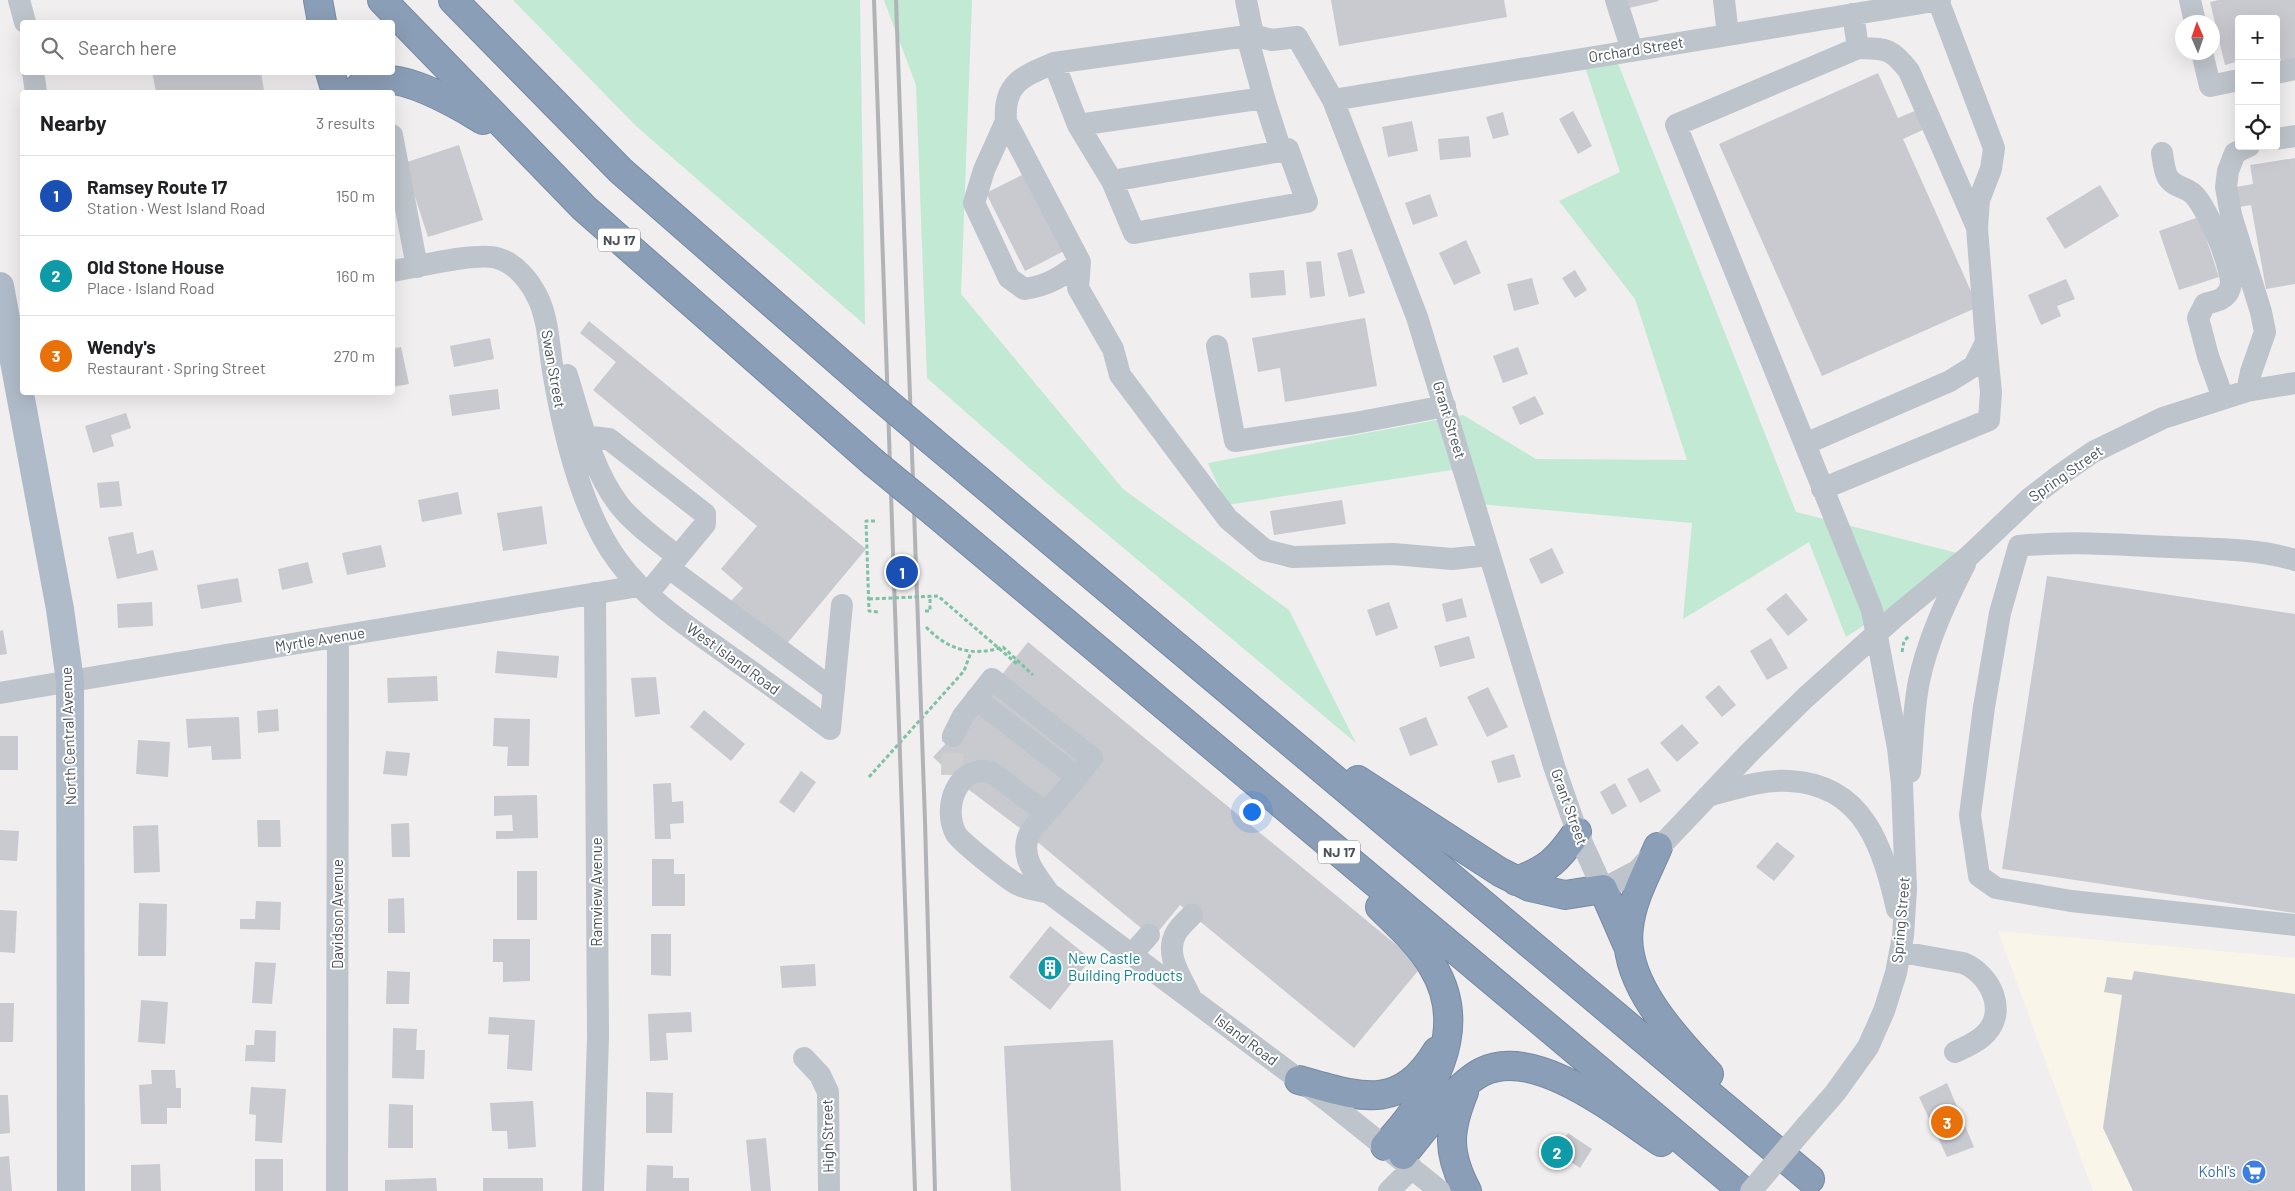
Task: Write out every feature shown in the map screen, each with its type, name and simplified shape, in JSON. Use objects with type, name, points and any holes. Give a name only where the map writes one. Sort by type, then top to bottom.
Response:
[{"type":"highway","points":[[318,0],[322,20]]},
{"type":"highway","name":"NJ 17","points":[[382,0],[584,208],[654,272],[873,462],[1743,1191]]},
{"type":"highway","points":[[453,0],[621,171],[867,386],[1817,1185]]},
{"type":"highway","points":[[331,75],[335,90]]},
{"type":"highway","points":[[358,90],[368,82],[388,80],[400,82],[444,96],[516,139]]},
{"type":"highway","points":[[1241,701],[1377,793],[1516,881],[1540,891],[1565,895],[1603,889],[1627,944],[1642,986],[1660,1018],[1684,1047],[1817,1185]]},
{"type":"highway","points":[[1262,787],[1410,937],[1427,958],[1445,993],[1448,1007],[1447,1035],[1440,1065],[1430,1088],[1402,1128],[1399,1157]]},
{"type":"highway","points":[[1516,881],[1544,870],[1554,862],[1577,832]]},
{"type":"highway","points":[[1627,944],[1631,912],[1658,848]]},
{"type":"highway","points":[[1299,1080],[1361,1096],[1388,1094],[1399,1090],[1418,1076],[1432,1059],[1447,1035]]},
{"type":"highway","points":[[1399,1157],[1467,1084],[1482,1072],[1503,1066],[1527,1068],[1556,1078],[1590,1094],[1735,1191]]},
{"type":"highway","points":[[1467,1084],[1454,1118],[1451,1136],[1456,1170],[1467,1191]]},
{"type":"main road","name":"North Central Avenue","points":[[0,286],[15,332],[20,363]]},
{"type":"main road","name":"North Central Avenue","points":[[25,395],[70,681],[71,1191]]},
{"type":"street","points":[[19,0],[24,20]]},
{"type":"street","points":[[1246,0],[1250,36],[1264,98],[1281,150]]},
{"type":"street","points":[[1616,0],[1632,50]]},
{"type":"street","points":[[1724,0],[1728,35]]},
{"type":"street","points":[[1822,489],[1989,420],[1992,392],[1977,228],[1979,200],[1991,169],[1994,148],[1939,0]]},
{"type":"street","name":"Orchard Street","points":[[1333,100],[1728,35],[1829,9],[1853,14],[1939,0]]},
{"type":"street","points":[[2190,0],[2193,15]]},
{"type":"street","points":[[1853,14],[1858,48]]},
{"type":"street","points":[[1250,36],[1054,63],[1025,75],[1010,90],[1004,106],[1006,121],[1080,262],[1078,288],[1113,349],[1120,375],[1228,519],[1265,550],[1293,557],[1393,554],[1452,559],[1490,555]]},
{"type":"street","name":"Grant Street","points":[[1250,36],[1272,40],[1297,37],[1333,100],[1417,317],[1577,832],[1603,889]]},
{"type":"street","points":[[1876,634],[1872,610],[1676,124],[1858,48],[1886,48],[1899,58],[1909,71],[1977,228]]},
{"type":"street","points":[[2204,60],[2210,86],[2235,81]]},
{"type":"street","points":[[1054,63],[1078,125],[1112,181],[1134,232],[1307,202],[1288,149],[1112,181]]},
{"type":"street","points":[[2280,72],[2295,69]]},
{"type":"street","points":[[33,75],[36,90]]},
{"type":"street","points":[[1078,125],[1264,98]]},
{"type":"street","points":[[1006,121],[984,170],[974,203],[1009,278],[1024,289],[1040,287],[1062,278],[1080,262]]},
{"type":"street","points":[[2280,138],[2295,136]]},
{"type":"street","points":[[395,150],[417,267]]},
{"type":"street","points":[[2241,150],[2235,153],[2228,170],[2226,187],[2230,215],[2261,312],[2264,332],[2247,391]]},
{"type":"street","points":[[2162,153],[2166,175],[2174,185],[2192,193],[2202,205],[2230,272],[2231,288],[2223,299],[2205,304],[2198,318],[2208,356],[2223,398]]},
{"type":"street","name":"Swan Street","points":[[395,270],[480,257],[497,258],[515,268],[528,281],[538,297],[576,436],[586,504],[601,536],[618,562],[644,589]]},
{"type":"street","points":[[1804,444],[1950,381],[1974,366],[1986,342]]},
{"type":"street","points":[[1217,346],[1234,440],[1356,423],[1445,406]]},
{"type":"street","name":"Spring Street","points":[[1603,889],[1637,871],[1784,718],[1876,634],[1969,556],[2029,499],[2092,452],[2163,418],[2247,391],[2295,382]]},
{"type":"street","points":[[576,436],[609,439],[706,514],[705,524],[673,563],[644,589]]},
{"type":"street","points":[[576,436],[620,507],[673,563],[834,690]]},
{"type":"street","points":[[2001,526],[2019,546]]},
{"type":"street","points":[[2019,546],[2090,544],[2226,550],[2295,560]]},
{"type":"street","points":[[2019,546],[2000,613],[1984,707],[1970,815],[1979,876],[1996,888],[2071,901],[2295,925]]},
{"type":"street","points":[[1904,834],[1922,667],[1936,624],[1969,556]]},
{"type":"street","name":"Myrtle Avenue","points":[[0,694],[595,593],[644,589]]},
{"type":"street","name":"West Island Road","points":[[644,589],[684,624],[830,729],[834,690]]},
{"type":"street","name":"Ramview Avenue","points":[[593,1191],[598,1037],[595,593]]},
{"type":"street","points":[[834,690],[842,604]]},
{"type":"street","name":"Spring Street","points":[[1751,1191],[1835,1093],[1868,1047],[1889,998],[1902,944],[1906,889],[1897,740],[1876,634]]},
{"type":"street","name":"Davidson Avenue","points":[[337,1191],[338,637]]},
{"type":"street","points":[[953,736],[963,716],[992,679],[1092,758],[1029,835],[1026,853],[1032,868],[1049,893]]},
{"type":"street","points":[[949,807],[960,783],[969,775],[985,770],[991,772],[1046,813]]},
{"type":"street","points":[[952,775],[949,807],[951,820],[957,836],[1017,884],[1049,893]]},
{"type":"street","points":[[1708,796],[1757,784],[1790,781],[1821,788],[1845,802],[1866,822],[1881,849],[1902,944],[1973,966],[1981,973],[1994,991],[1994,1016],[1989,1028],[1983,1037],[1955,1052]]},
{"type":"street","name":"Island Road","points":[[1049,893],[1299,1080],[1440,1191]]},
{"type":"street","points":[[1192,914],[1176,933],[1171,945],[1172,958],[1193,1001]]},
{"type":"street","points":[[1132,954],[1149,935]]},
{"type":"street","name":"High Street","points":[[804,1058],[820,1075],[828,1092],[829,1191]]},
{"type":"street","points":[[1389,1191],[1399,1157]]},
{"type":"path","points":[[875,520],[866,520],[867,555],[869,611],[878,612]]},
{"type":"path","points":[[925,611],[930,611],[930,596]]},
{"type":"path","points":[[869,599],[938,596],[1017,664]]},
{"type":"path","points":[[926,627],[936,638],[951,647],[971,652],[988,652],[1003,647],[1033,675]]},
{"type":"path","points":[[870,777],[964,671],[971,652]]},
{"type":"shaded area","points":[[1998,931],[2295,958],[2295,1191],[2093,1191]]},
{"type":"green space","points":[[513,0],[860,0],[865,325],[636,126]]},
{"type":"green space","points":[[884,0],[972,0],[961,294],[1123,489],[1289,610],[1356,743],[1058,493],[927,378],[916,85]]},
{"type":"green space","points":[[1617,61],[1796,512],[1969,556],[1846,637],[1809,542],[1683,619],[1692,523],[1467,503],[1458,469],[1227,505],[1208,463],[1463,415],[1536,459],[1687,460],[1635,299],[1559,201],[1620,172],[1585,67]]},
{"type":"building","points":[[1331,0],[1504,0],[1507,17],[1339,46]]},
{"type":"building","points":[[1627,0],[1658,0],[1659,1],[1629,8]]},
{"type":"building","points":[[2219,0],[2295,0],[2295,63],[2282,66],[2280,57],[2280,15],[2235,15],[2235,62],[2225,65],[2220,44],[2220,15],[2213,15],[2210,2]]},
{"type":"building","points":[[1878,73],[1898,118],[1917,110],[1925,129],[1903,139],[1978,307],[1822,376],[1719,144]]},
{"type":"building","points":[[153,75],[261,75],[264,90],[156,90]]},
{"type":"building","points":[[1573,111],[1592,146],[1578,154],[1559,119]]},
{"type":"building","points":[[1503,112],[1509,135],[1493,139],[1486,117]]},
{"type":"building","points":[[1412,121],[1418,151],[1388,157],[1382,127]]},
{"type":"building","points":[[1469,136],[1471,157],[1440,160],[1438,139]]},
{"type":"building","points":[[459,145],[483,220],[428,237],[404,163]]},
{"type":"building","points":[[2295,158],[2295,284],[2266,289],[2251,205],[2233,208],[2230,188],[2253,184],[2250,165]]},
{"type":"building","points":[[1028,172],[1068,249],[1025,271],[986,193]]},
{"type":"building","points":[[2100,185],[2119,216],[2065,249],[2046,218]]},
{"type":"building","points":[[1430,194],[1438,216],[1413,225],[1405,203]]},
{"type":"building","points":[[2199,217],[2219,277],[2179,290],[2159,231]]},
{"type":"building","points":[[1466,240],[1481,273],[1454,285],[1439,253]]},
{"type":"building","points":[[1352,249],[1365,293],[1349,297],[1337,253]]},
{"type":"building","points":[[1321,261],[1325,296],[1310,298],[1306,262]]},
{"type":"building","points":[[1284,270],[1286,295],[1251,298],[1249,273]]},
{"type":"building","points":[[1575,270],[1587,290],[1575,298],[1562,278]]},
{"type":"building","points":[[1532,278],[1539,304],[1514,311],[1507,284]]},
{"type":"building","points":[[2066,279],[2075,299],[2057,306],[2061,316],[2041,325],[2028,295]]},
{"type":"building","points":[[1365,318],[1377,386],[1285,402],[1280,368],[1258,372],[1252,338]]},
{"type":"building","points":[[589,321],[866,549],[785,646],[731,601],[743,588],[721,569],[757,526],[593,390],[616,362],[580,333]]},
{"type":"building","points":[[490,338],[494,359],[454,367],[450,346]]},
{"type":"building","points":[[401,347],[409,384],[395,386],[395,348]]},
{"type":"building","points":[[1518,347],[1528,374],[1503,383],[1493,356]]},
{"type":"building","points":[[498,389],[500,409],[452,416],[449,395]]},
{"type":"building","points":[[1535,396],[1544,414],[1520,425],[1512,407]]},
{"type":"building","points":[[126,413],[131,428],[111,435],[114,446],[93,453],[85,426]]},
{"type":"building","points":[[119,481],[122,506],[100,508],[97,483]]},
{"type":"building","points":[[458,492],[462,514],[422,522],[418,500]]},
{"type":"building","points":[[1342,500],[1346,524],[1274,535],[1270,511]]},
{"type":"building","points":[[542,506],[547,544],[503,551],[497,513]]},
{"type":"building","points":[[133,532],[137,554],[153,550],[158,570],[117,579],[108,537]]},
{"type":"building","points":[[381,545],[386,567],[347,575],[342,553]]},
{"type":"building","points":[[1552,548],[1564,573],[1541,584],[1529,559]]},
{"type":"building","points":[[308,562],[313,583],[282,590],[278,569]]},
{"type":"building","points":[[2047,576],[2295,614],[2295,913],[2002,869]]},
{"type":"building","points":[[238,578],[242,602],[201,609],[197,585]]},
{"type":"building","points":[[1786,593],[1808,620],[1788,636],[1766,609]]},
{"type":"building","points":[[1462,598],[1467,617],[1446,622],[1442,604]]},
{"type":"building","points":[[152,602],[153,626],[118,628],[117,604]]},
{"type":"building","points":[[1389,602],[1398,628],[1376,636],[1367,610]]},
{"type":"building","points":[[3,630],[7,654],[0,655],[0,631]]},
{"type":"building","points":[[1469,636],[1475,658],[1440,667],[1434,646]]},
{"type":"building","points":[[1771,638],[1788,668],[1767,680],[1750,651]]},
{"type":"building","points":[[1028,642],[1422,966],[1354,1048],[1180,905],[1153,938],[1029,835],[960,783],[933,757],[953,736]]},
{"type":"building","points":[[497,651],[559,656],[557,678],[495,673]]},
{"type":"building","points":[[437,676],[438,701],[388,703],[387,678]]},
{"type":"building","points":[[656,677],[660,714],[635,717],[631,678]]},
{"type":"building","points":[[1719,685],[1736,705],[1722,717],[1705,697]]},
{"type":"building","points":[[1488,687],[1508,727],[1487,737],[1467,697]]},
{"type":"building","points":[[278,709],[279,731],[258,733],[257,711]]},
{"type":"building","points":[[704,710],[745,744],[731,761],[690,727]]},
{"type":"building","points":[[239,717],[241,759],[212,760],[211,746],[188,748],[186,719]]},
{"type":"building","points":[[1426,717],[1438,745],[1410,756],[1399,728]]},
{"type":"building","points":[[494,718],[530,719],[529,766],[507,766],[508,747],[493,746]]},
{"type":"building","points":[[1682,724],[1699,743],[1677,762],[1660,743]]},
{"type":"building","points":[[0,736],[18,736],[18,770],[0,770]]},
{"type":"building","points":[[138,740],[170,742],[168,777],[136,774]]},
{"type":"building","points":[[386,751],[410,753],[407,776],[383,774]]},
{"type":"building","points":[[1514,754],[1521,777],[1498,783],[1491,761]]},
{"type":"building","points":[[1648,768],[1661,791],[1640,803],[1627,779]]},
{"type":"building","points":[[801,771],[816,782],[794,813],[779,802]]},
{"type":"building","points":[[671,783],[672,802],[683,801],[684,823],[670,824],[671,839],[655,839],[653,784]]},
{"type":"building","points":[[1615,783],[1627,806],[1612,815],[1600,792]]},
{"type":"building","points":[[537,795],[538,838],[496,839],[496,831],[513,831],[512,815],[494,816],[494,796]]},
{"type":"building","points":[[257,820],[280,820],[281,847],[258,847]]},
{"type":"building","points":[[409,823],[410,857],[392,857],[391,824]]},
{"type":"building","points":[[158,825],[160,872],[134,873],[133,826]]},
{"type":"building","points":[[0,830],[19,831],[17,861],[0,860]]},
{"type":"building","points":[[1777,842],[1795,856],[1774,881],[1756,867]]},
{"type":"building","points":[[652,859],[674,859],[674,874],[685,874],[685,906],[652,906]]},
{"type":"building","points":[[517,871],[537,871],[537,920],[517,920]]},
{"type":"building","points":[[404,898],[405,933],[388,933],[388,899]]},
{"type":"building","points":[[256,901],[281,902],[280,930],[240,929],[240,919],[255,919]]},
{"type":"building","points":[[139,903],[167,904],[166,956],[138,956]]},
{"type":"building","points":[[0,910],[17,911],[15,953],[0,952]]},
{"type":"building","name":"New Castle Building Products","points":[[1050,926],[1091,959],[1050,1010],[1009,977]]},
{"type":"building","points":[[651,934],[671,934],[671,976],[651,975]]},
{"type":"building","points":[[493,939],[530,939],[530,981],[503,982],[503,962],[493,962]]},
{"type":"building","points":[[255,962],[276,963],[272,1004],[252,1003]]},
{"type":"building","points":[[815,964],[816,986],[782,988],[780,966]]},
{"type":"building","points":[[387,971],[410,972],[409,1004],[386,1004]]},
{"type":"building","points":[[2134,971],[2295,994],[2295,1191],[2133,1191],[2103,1128],[2122,995],[2104,992],[2107,977],[2132,980]]},
{"type":"building","points":[[141,1000],[168,1002],[165,1044],[138,1042]]},
{"type":"building","points":[[0,1003],[14,1003],[13,1042],[0,1042]]},
{"type":"building","points":[[691,1012],[692,1032],[666,1033],[668,1060],[650,1061],[648,1014]]},
{"type":"building","points":[[489,1017],[535,1020],[532,1071],[507,1069],[509,1035],[488,1034]]},
{"type":"building","points":[[393,1028],[417,1029],[416,1050],[425,1050],[424,1079],[392,1078]]},
{"type":"building","points":[[255,1030],[276,1031],[275,1062],[245,1061],[246,1045],[254,1045]]},
{"type":"building","points":[[1113,1040],[1121,1191],[1011,1191],[1004,1046]]},
{"type":"building","points":[[151,1070],[175,1070],[176,1088],[181,1088],[181,1108],[167,1108],[167,1124],[141,1124],[139,1085],[152,1084]]},
{"type":"building","points":[[1947,1083],[1974,1147],[1947,1157],[1919,1097]]},
{"type":"building","points":[[251,1087],[286,1089],[282,1143],[255,1141],[256,1115],[249,1114]]},
{"type":"building","points":[[646,1092],[673,1093],[672,1133],[646,1133]]},
{"type":"building","points":[[0,1095],[8,1095],[10,1133],[0,1134]]},
{"type":"building","points":[[533,1101],[536,1147],[508,1149],[507,1131],[492,1131],[490,1103]]},
{"type":"building","points":[[389,1104],[413,1105],[413,1148],[388,1148]]},
{"type":"building","points":[[1568,1133],[1592,1149],[1580,1168],[1555,1152]]},
{"type":"building","points":[[766,1138],[771,1191],[751,1191],[746,1140]]},
{"type":"building","points":[[9,1156],[12,1191],[0,1191],[0,1157]]},
{"type":"building","points":[[255,1159],[283,1159],[283,1191],[255,1191]]},
{"type":"building","points":[[160,1164],[161,1191],[131,1191],[131,1165]]},
{"type":"building","points":[[647,1165],[673,1166],[673,1178],[689,1178],[689,1191],[646,1191]]},
{"type":"building","points":[[436,1178],[437,1191],[385,1191],[385,1180]]},
{"type":"building","points":[[483,1178],[543,1178],[543,1191],[483,1191]]},
{"type":"tunnel","points":[[952,775],[953,736]]},
{"type":"railway","points":[[874,0],[915,1191]]},
{"type":"railway","points":[[896,0],[925,821],[935,1191]]},
{"type":"place","name":"Ramsey Route 17","points":[[902,572]]},
{"type":"place","name":"New Castle Building Products","points":[[1050,968]]},
{"type":"place","name":"Wendy's","points":[[1947,1122]]},
{"type":"place","name":"Old Stone House","points":[[1557,1152]]},
{"type":"place","name":"Kohl's","points":[[2254,1172]]}]
